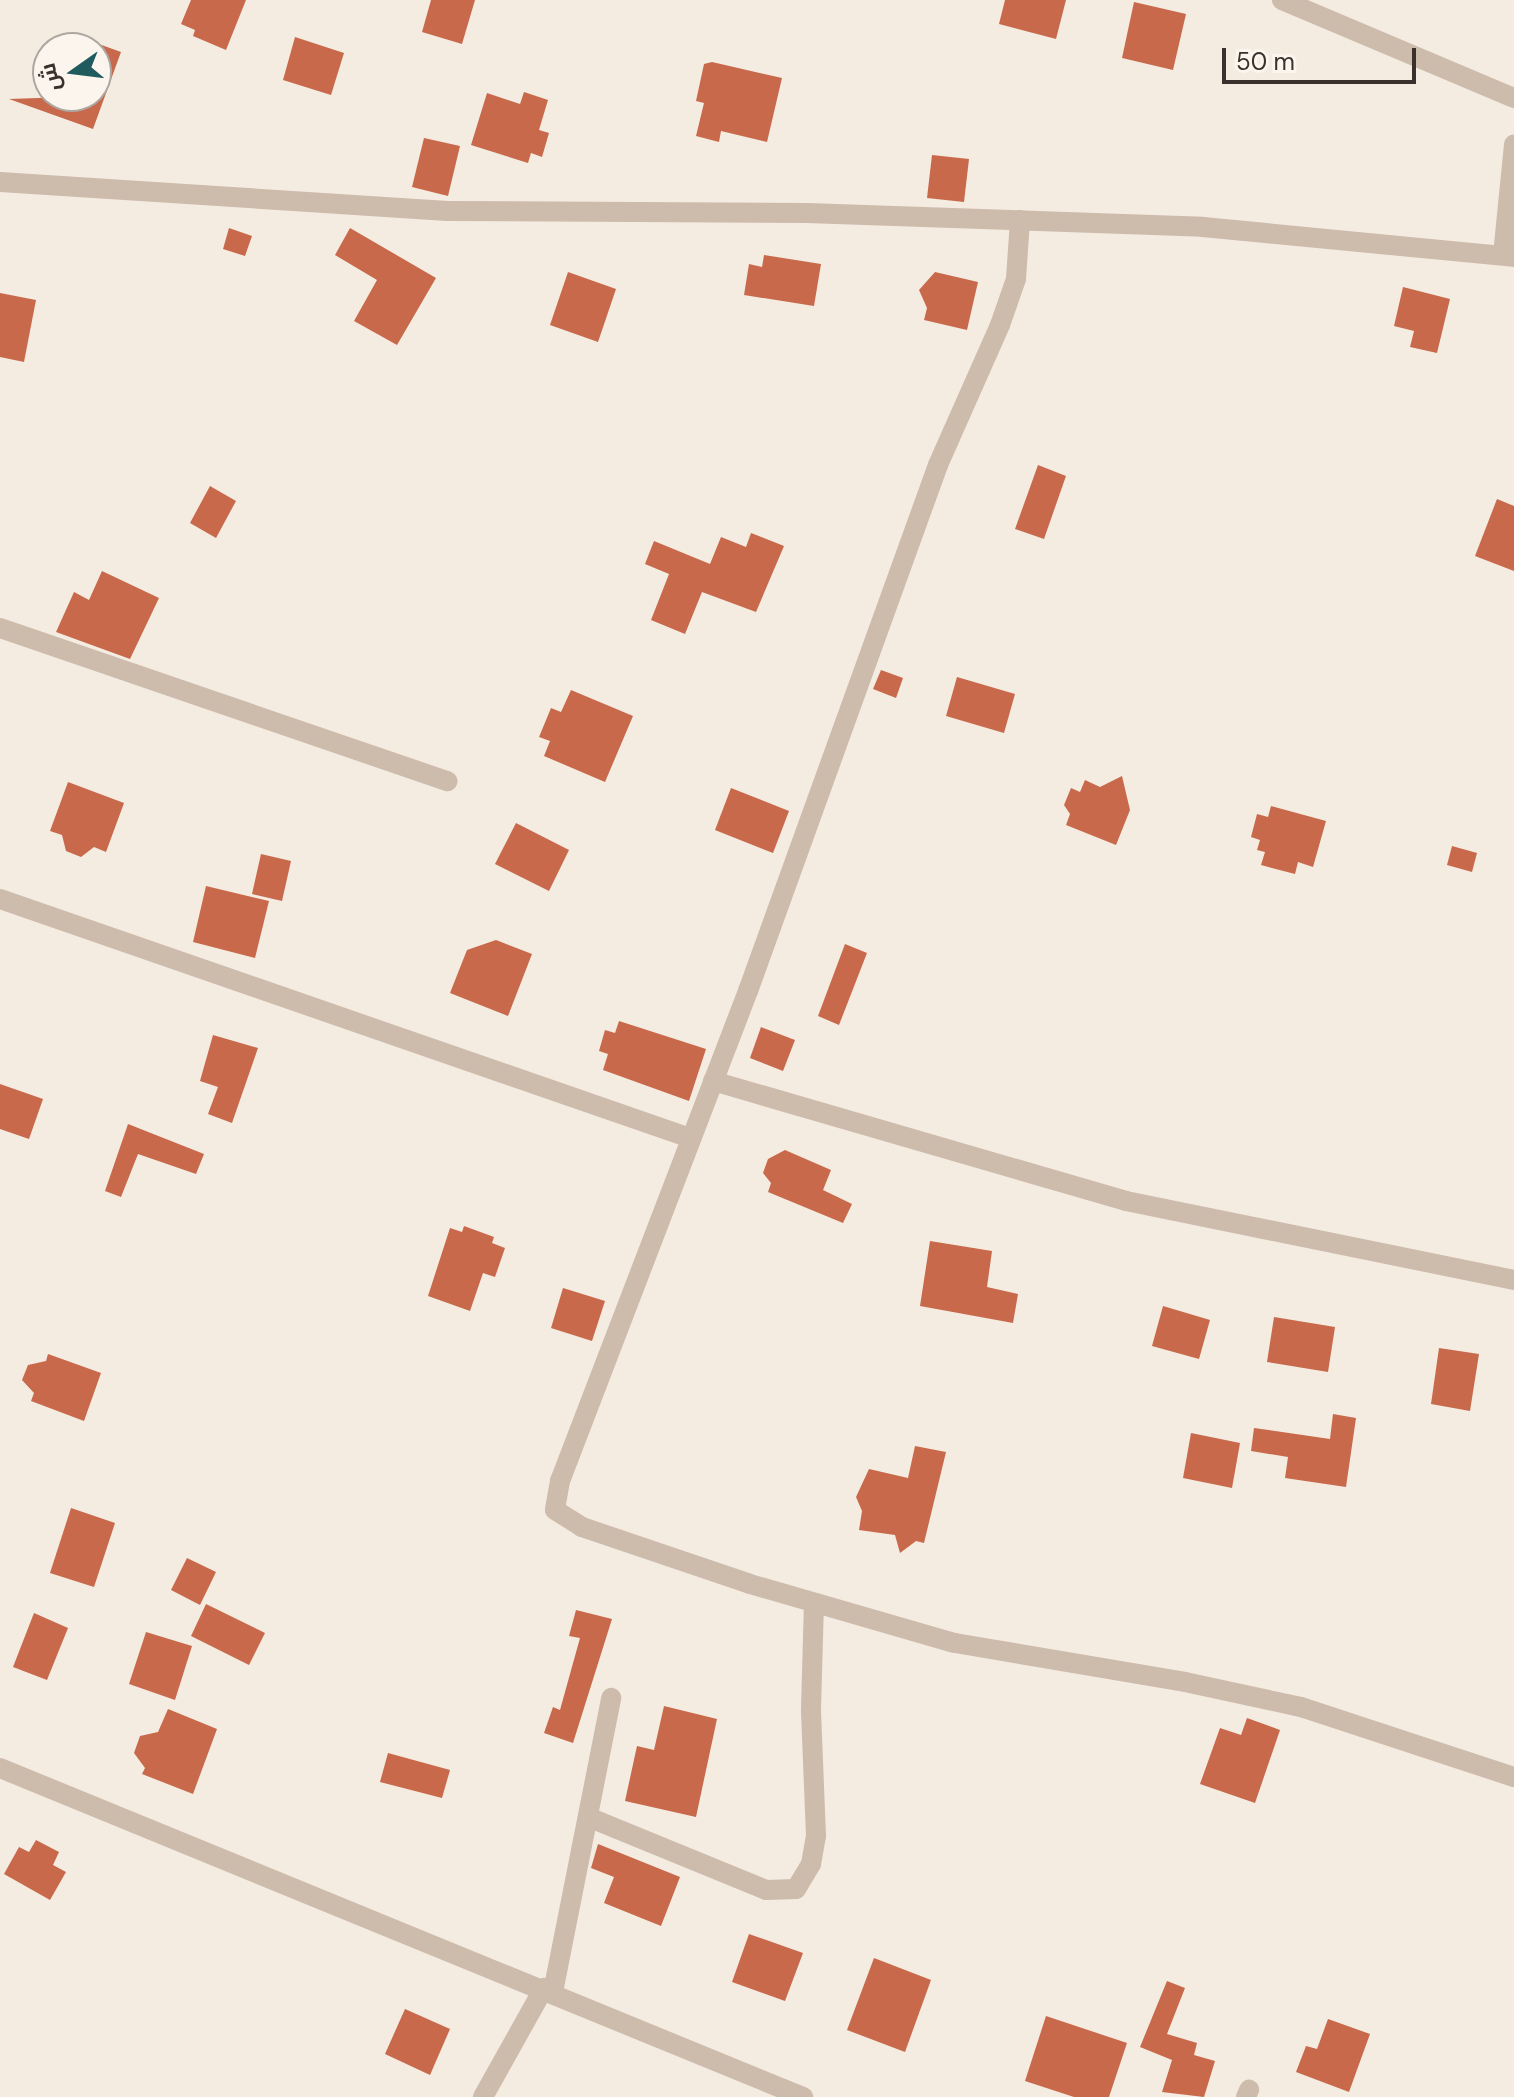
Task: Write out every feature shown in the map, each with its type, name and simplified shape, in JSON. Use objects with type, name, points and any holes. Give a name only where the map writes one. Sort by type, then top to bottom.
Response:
[{"type":"street","points":[[1282,0],[1514,98]]},
{"type":"street","points":[[0,182],[447,211],[1020,220],[1296,232],[1509,256],[1514,145]]},
{"type":"street","points":[[1020,220],[1016,279],[1000,325],[938,465],[713,1081],[560,1481],[555,1510],[582,1527],[814,1603],[955,1643],[1185,1682],[1301,1707],[1514,1777]]},
{"type":"street","points":[[0,628],[448,781]]},
{"type":"street","points":[[0,899],[690,1138]]},
{"type":"street","points":[[713,1081],[1126,1201],[1514,1280]]},
{"type":"street","points":[[588,1817],[766,1890],[796,1889],[811,1864],[816,1836],[811,1694],[814,1603]]},
{"type":"street","points":[[483,2097],[549,1990],[611,1698]]},
{"type":"street","points":[[0,1768],[549,1990],[803,2097]]},
{"type":"building","points":[[191,0],[246,0],[226,50],[193,36],[195,30],[181,24]]},
{"type":"building","points":[[431,0],[475,0],[462,44],[422,32]]},
{"type":"building","points":[[1005,0],[1066,0],[1056,39],[999,24]]},
{"type":"building","points":[[1134,2],[1186,14],[1173,70],[1122,58]]},
{"type":"building","points":[[295,37],[344,53],[331,95],[283,80]]},
{"type":"building","points":[[112,49],[121,52],[112,77]]},
{"type":"building","points":[[712,62],[782,78],[767,142],[721,131],[719,142],[696,136],[704,103],[696,101],[704,64]]},
{"type":"building","points":[[524,92],[548,100],[539,130],[549,133],[542,157],[531,153],[528,163],[471,145],[487,93],[520,104]]},
{"type":"building","points":[[32,98],[32,107],[9,99]]},
{"type":"building","points":[[45,112],[99,112],[93,129]]},
{"type":"building","points":[[424,138],[460,146],[448,196],[412,187]]},
{"type":"building","points":[[932,155],[969,159],[964,202],[927,198]]},
{"type":"building","points":[[229,228],[252,236],[245,256],[223,249]]},
{"type":"building","points":[[350,228],[436,278],[397,345],[354,321],[377,280],[335,255]]},
{"type":"building","points":[[764,255],[821,264],[814,306],[744,295],[749,264],[762,267]]},
{"type":"building","points":[[568,272],[616,289],[598,342],[550,325]]},
{"type":"building","points":[[935,272],[978,282],[967,330],[924,320],[927,308],[919,290]]},
{"type":"building","points":[[1403,287],[1450,299],[1437,353],[1410,347],[1414,331],[1394,326]]},
{"type":"building","points":[[0,293],[36,300],[24,362],[0,357]]},
{"type":"building","points":[[1038,465],[1066,476],[1044,539],[1015,529]]},
{"type":"building","points":[[210,486],[236,501],[216,538],[190,523]]},
{"type":"building","points":[[1497,499],[1514,506],[1514,571],[1475,556]]},
{"type":"building","points":[[751,533],[784,546],[756,612],[702,592],[685,634],[651,620],[669,574],[645,564],[654,541],[710,564],[721,537],[746,547]]},
{"type":"building","points":[[102,571],[159,598],[130,659],[56,632],[74,592],[89,600]]},
{"type":"building","points":[[881,670],[903,678],[896,698],[873,689]]},
{"type":"building","points":[[957,677],[1015,694],[1004,733],[946,716]]},
{"type":"building","points":[[571,690],[633,716],[605,782],[544,756],[550,741],[539,737],[551,708],[561,712]]},
{"type":"building","points":[[1122,776],[1130,810],[1116,845],[1066,825],[1070,814],[1064,805],[1071,788],[1080,792],[1085,780],[1100,787]]},
{"type":"building","points":[[68,782],[124,803],[106,852],[94,847],[81,857],[66,851],[62,835],[50,831]]},
{"type":"building","points":[[731,788],[789,811],[773,853],[715,830]]},
{"type":"building","points":[[1271,806],[1326,821],[1313,867],[1298,862],[1295,874],[1261,865],[1265,852],[1257,850],[1260,840],[1251,837],[1257,814],[1268,817]]},
{"type":"building","points":[[516,823],[569,850],[549,891],[495,864]]},
{"type":"building","points":[[1452,846],[1477,853],[1472,872],[1447,865]]},
{"type":"building","points":[[261,854],[291,861],[282,901],[252,894]]},
{"type":"building","points":[[206,886],[269,901],[255,958],[193,942]]},
{"type":"building","points":[[496,940],[532,954],[508,1016],[450,993],[467,950]]},
{"type":"building","points":[[845,944],[867,953],[839,1025],[818,1016]]},
{"type":"building","points":[[619,1021],[706,1049],[689,1101],[603,1070],[608,1054],[599,1051],[605,1030],[615,1033]]},
{"type":"building","points":[[761,1027],[795,1040],[783,1071],[750,1058]]},
{"type":"building","points":[[213,1035],[258,1048],[232,1123],[208,1114],[218,1087],[200,1081]]},
{"type":"building","points":[[0,1084],[43,1099],[29,1139],[0,1129]]},
{"type":"building","points":[[128,1124],[204,1154],[196,1174],[138,1154],[121,1197],[105,1191]]},
{"type":"building","points":[[785,1150],[831,1170],[823,1190],[852,1204],[843,1223],[768,1192],[771,1183],[763,1173],[768,1159]]},
{"type":"building","points":[[464,1226],[494,1237],[492,1243],[505,1248],[495,1277],[483,1273],[470,1311],[428,1296],[450,1228],[462,1232]]},
{"type":"building","points":[[930,1241],[992,1251],[987,1287],[1018,1294],[1013,1323],[920,1306]]},
{"type":"building","points":[[563,1288],[605,1301],[592,1341],[551,1328]]},
{"type":"building","points":[[1163,1306],[1210,1320],[1199,1359],[1152,1346]]},
{"type":"building","points":[[1274,1317],[1335,1327],[1328,1372],[1267,1362]]},
{"type":"building","points":[[1439,1348],[1479,1354],[1470,1411],[1431,1404]]},
{"type":"building","points":[[48,1354],[101,1373],[84,1421],[31,1401],[34,1393],[22,1380],[28,1365],[46,1361]]},
{"type":"building","points":[[1333,1414],[1356,1418],[1346,1487],[1285,1478],[1288,1457],[1251,1451],[1254,1428],[1330,1439]]},
{"type":"building","points":[[1191,1433],[1240,1443],[1232,1488],[1183,1478]]},
{"type":"building","points":[[915,1446],[946,1452],[924,1543],[916,1541],[900,1553],[895,1535],[859,1530],[862,1511],[856,1497],[869,1469],[908,1478]]},
{"type":"building","points":[[71,1508],[115,1523],[94,1587],[50,1573]]},
{"type":"building","points":[[187,1558],[216,1572],[200,1605],[171,1590]]},
{"type":"building","points":[[206,1604],[265,1633],[249,1665],[191,1636]]},
{"type":"building","points":[[576,1610],[612,1619],[573,1743],[544,1733],[553,1707],[560,1710],[580,1638],[569,1636]]},
{"type":"building","points":[[34,1613],[68,1628],[47,1680],[13,1667]]},
{"type":"building","points":[[146,1632],[192,1646],[175,1700],[129,1684]]},
{"type":"building","points":[[664,1706],[717,1719],[696,1817],[625,1801],[637,1746],[654,1750]]},
{"type":"building","points":[[168,1709],[217,1729],[193,1794],[142,1774],[145,1768],[134,1753],[140,1736],[158,1732]]},
{"type":"building","points":[[1247,1718],[1280,1730],[1255,1803],[1200,1784],[1220,1728],[1241,1735]]},
{"type":"building","points":[[388,1753],[450,1770],[442,1798],[380,1782]]},
{"type":"building","points":[[36,1840],[59,1852],[53,1865],[66,1872],[50,1900],[4,1874],[19,1847],[29,1852]]},
{"type":"building","points":[[598,1844],[680,1877],[661,1926],[604,1903],[614,1877],[591,1868]]},
{"type":"building","points":[[749,1934],[803,1953],[785,2001],[732,1982]]},
{"type":"building","points":[[874,1958],[931,1980],[905,2052],[847,2030]]},
{"type":"building","points":[[1167,1981],[1185,1988],[1167,2034],[1197,2043],[1194,2055],[1215,2061],[1204,2097],[1162,2092],[1172,2060],[1140,2047]]},
{"type":"building","points":[[405,2009],[450,2029],[430,2075],[385,2054]]},
{"type":"building","points":[[1046,2016],[1127,2043],[1109,2097],[1074,2097],[1025,2081]]},
{"type":"building","points":[[1328,2019],[1370,2034],[1349,2092],[1296,2072],[1306,2046],[1317,2049]]}]
